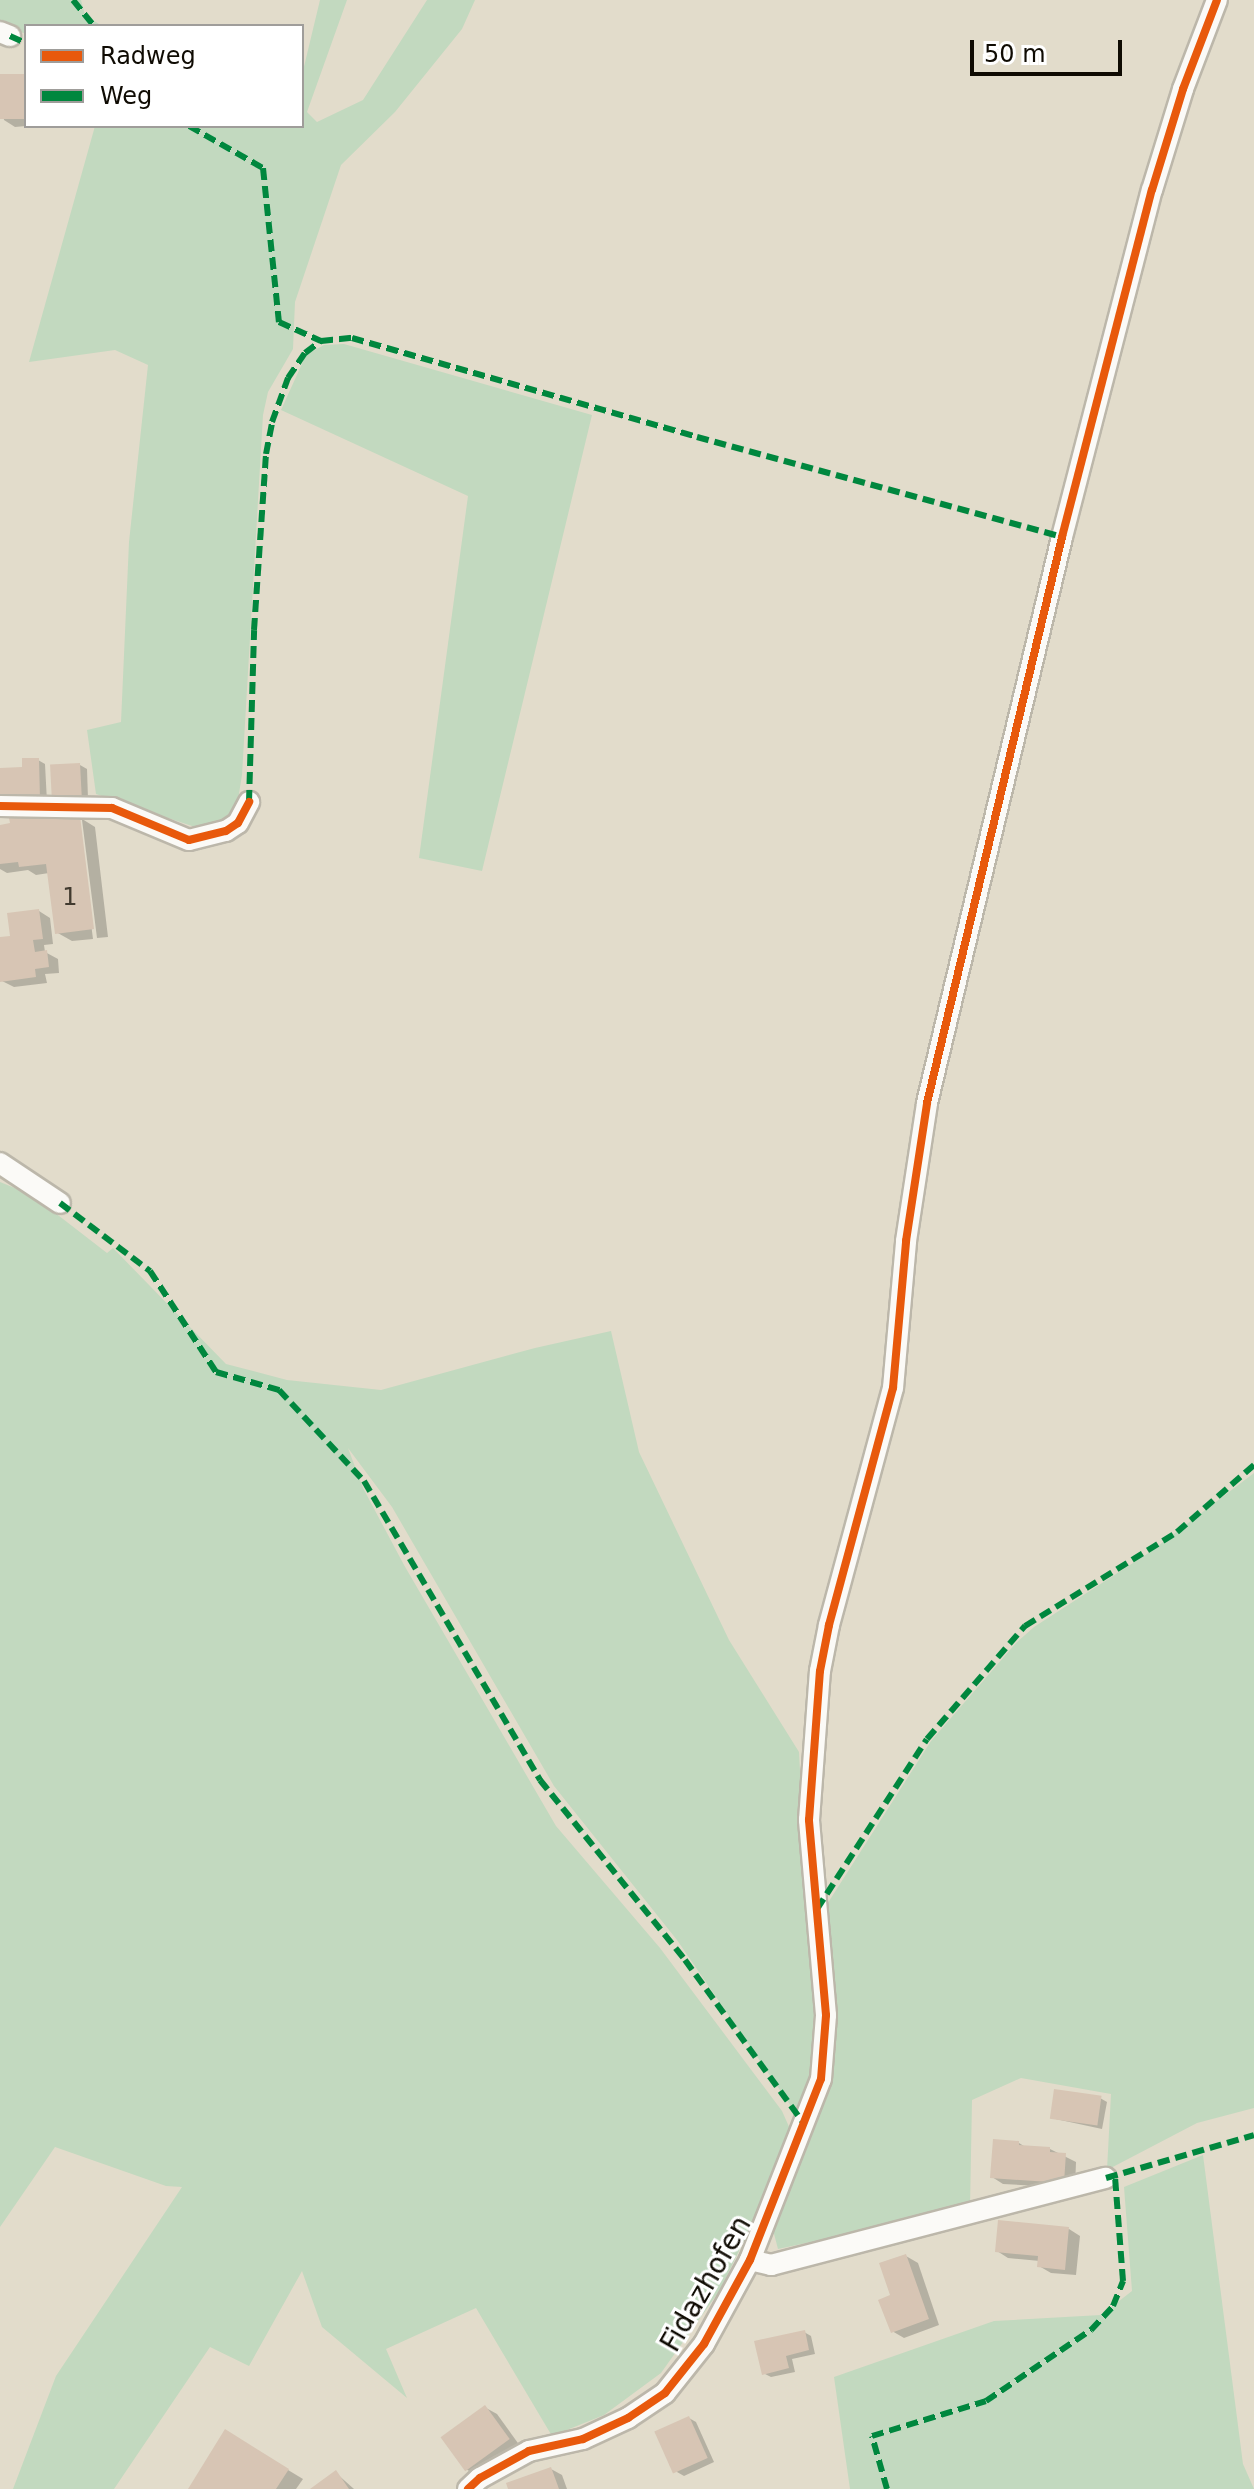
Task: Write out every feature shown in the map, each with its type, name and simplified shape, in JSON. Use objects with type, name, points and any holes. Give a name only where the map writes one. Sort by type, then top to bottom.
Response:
[{"type":"street","name":"Fidazhofen","points":[[468,2489],[480,2478],[529,2451],[583,2439],[628,2418],[665,2393],[704,2344],[750,2260],[772,2211],[821,2079],[826,2015],[809,1820],[820,1671],[829,1625],[893,1388],[906,1241],[927,1103],[1062,537],[1152,190],[1183,89],[1217,0]]},
{"type":"street","points":[[0,806],[112,808],[189,840],[226,831],[238,823],[249,802]]},
{"type":"street","points":[[0,1163],[60,1203]]},
{"type":"street","name":"Fidazhofen","points":[[750,2260],[771,2265],[1106,2178]]},
{"type":"green space","points":[[0,0],[81,0],[85,15],[99,24],[24,24],[24,33],[0,23]]},
{"type":"green space","points":[[320,0],[347,0],[307,112],[317,122],[363,100],[427,0],[475,0],[462,29],[395,112],[341,165],[295,302],[293,349],[268,392],[263,415],[242,775],[237,806],[221,824],[204,830],[96,794],[87,730],[121,722],[129,542],[148,365],[115,350],[29,362],[94,128],[304,128],[304,67]]},
{"type":"green space","points":[[344,344],[592,415],[482,871],[419,858],[468,496],[281,410],[306,355],[324,345]]},
{"type":"green space","points":[[0,1182],[32,1195],[107,1253],[113,1248],[226,1364],[287,1380],[381,1390],[535,1348],[611,1331],[639,1452],[729,1640],[799,1752],[808,1919],[824,1909],[931,1741],[1016,1643],[1034,1627],[1150,1552],[1254,1473],[1254,2108],[1197,2123],[1107,2170],[1111,2094],[1021,2078],[972,2100],[970,2208],[778,2249],[773,2230],[811,2135],[826,2078],[795,2112],[677,1940],[554,1786],[392,1507],[348,1448],[363,1488],[404,1565],[556,1826],[660,1948],[782,2111],[794,2138],[720,2290],[661,2373],[604,2415],[552,2436],[476,2308],[386,2349],[407,2398],[322,2327],[302,2271],[249,2366],[210,2347],[114,2489],[13,2489],[56,2376],[182,2187],[166,2186],[55,2147],[0,2227]]},
{"type":"green space","points":[[1203,2155],[1243,2464],[1254,2489],[850,2489],[834,2377],[994,2321],[1101,2315],[1132,2291],[1124,2187]]},
{"type":"building","points":[[0,74],[24,74],[24,119],[0,119]]},
{"type":"building","points":[[22,758],[39,758],[40,799],[0,800],[0,768],[22,767]]},
{"type":"building","points":[[80,763],[82,796],[52,798],[50,765]]},
{"type":"building","points":[[72,810],[80,816],[94,929],[55,934],[46,864],[19,867],[18,862],[0,864],[0,825],[10,823],[9,818]]},
{"type":"building","points":[[39,909],[43,939],[33,940],[35,952],[47,950],[49,967],[35,969],[36,977],[0,982],[0,937],[10,936],[7,913]]},
{"type":"building","points":[[1054,2089],[1102,2096],[1097,2125],[1050,2119]]},
{"type":"building","points":[[993,2139],[1019,2141],[1019,2145],[1050,2147],[1050,2152],[1066,2153],[1064,2183],[990,2178]]},
{"type":"building","points":[[998,2220],[1069,2227],[1065,2270],[1037,2267],[1038,2256],[995,2252]]},
{"type":"building","points":[[906,2254],[929,2319],[891,2333],[878,2300],[890,2295],[879,2263]]},
{"type":"building","points":[[805,2330],[809,2350],[786,2356],[789,2368],[762,2375],[754,2341]]},
{"type":"building","points":[[485,2405],[510,2439],[465,2471],[441,2437]]},
{"type":"building","points":[[689,2416],[708,2458],[673,2473],[654,2431]]},
{"type":"building","points":[[225,2429],[289,2469],[276,2489],[188,2489]]},
{"type":"building","points":[[551,2467],[559,2489],[508,2489],[506,2483]]},
{"type":"building","points":[[336,2470],[349,2489],[310,2489]]},
{"type":"marked path","points":[[73,0],[92,24]]},
{"type":"marked path","points":[[10,36],[24,42]]},
{"type":"marked path","points":[[193,128],[263,168],[279,322],[321,341]]},
{"type":"marked path","points":[[249,802],[254,630],[266,454],[272,422],[288,378],[305,353],[321,341],[352,338],[1062,537]]},
{"type":"marked path","points":[[60,1203],[150,1271],[216,1372],[279,1390],[364,1481],[540,1780],[685,1960],[805,2125]]},
{"type":"marked path","points":[[817,1909],[927,1739],[1025,1626],[1177,1532],[1254,1465]]},
{"type":"marked path","points":[[1106,2178],[1254,2135]]},
{"type":"marked path","points":[[887,2489],[872,2436],[986,2401],[1091,2330],[1113,2306],[1123,2281],[1115,2176]]},
{"type":"cycle path","points":[[468,2489],[480,2478],[529,2451],[583,2439],[628,2418],[665,2393],[704,2344],[750,2260],[821,2079],[826,2015],[809,1820],[820,1671],[829,1625],[893,1388],[906,1241],[927,1103],[1062,537],[1152,190],[1183,89],[1217,0]]},
{"type":"cycle path","points":[[0,806],[112,808],[189,840],[226,831],[238,823],[249,802]]}]
